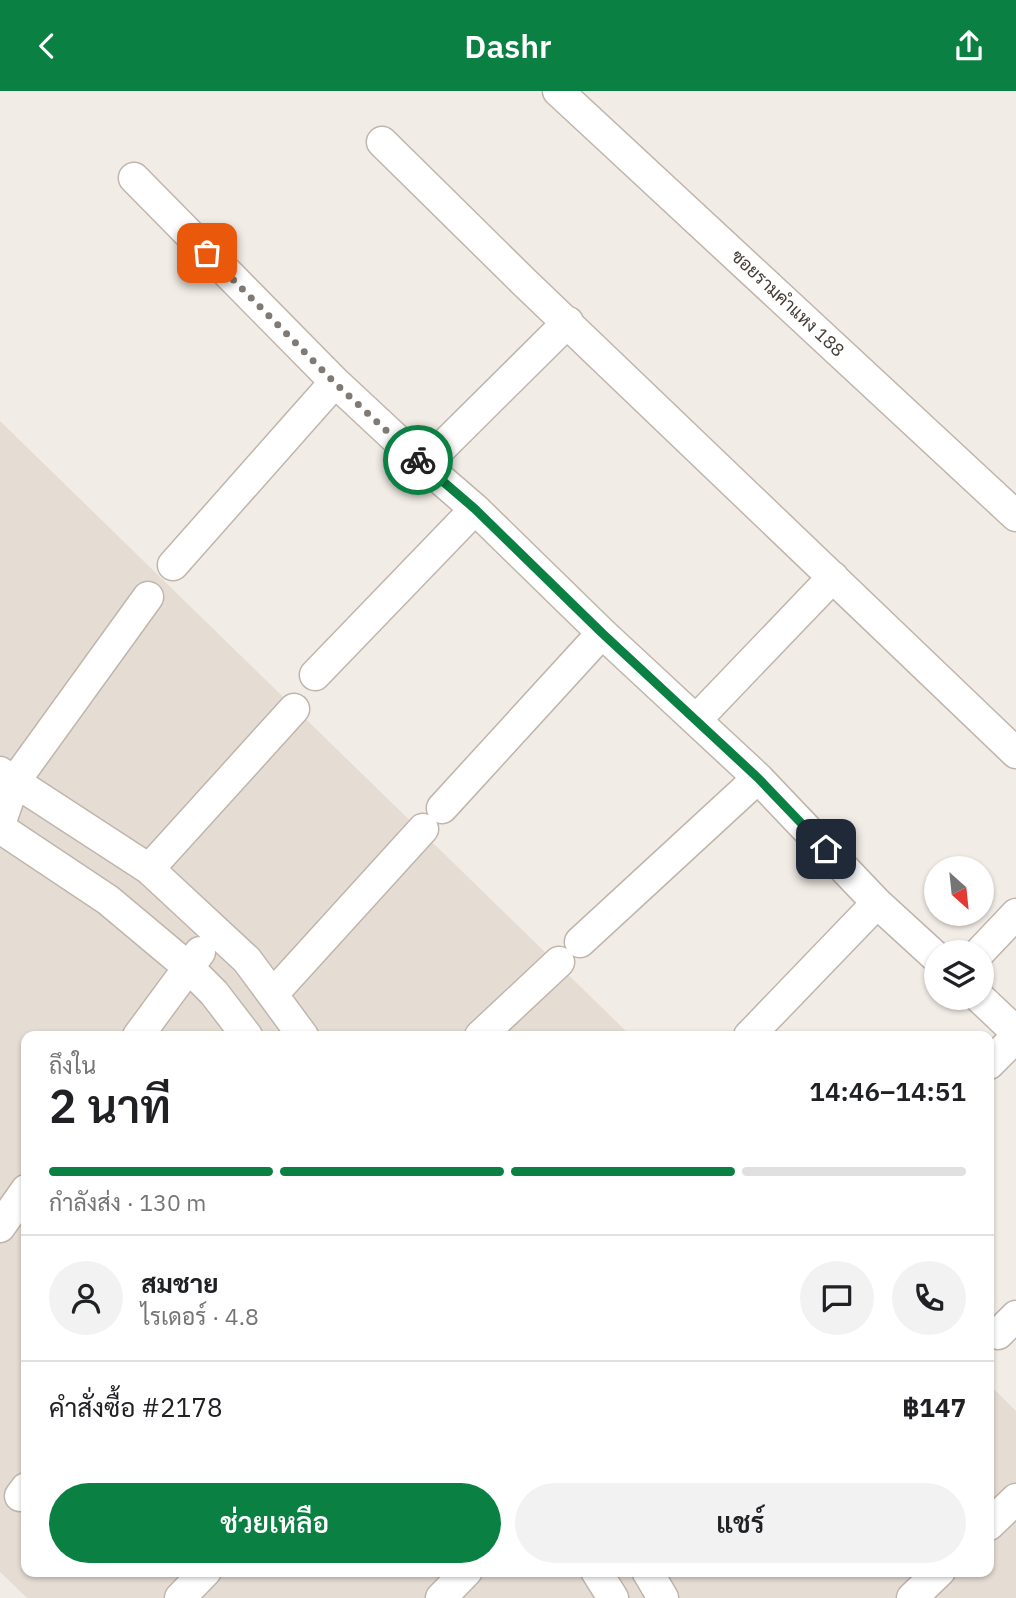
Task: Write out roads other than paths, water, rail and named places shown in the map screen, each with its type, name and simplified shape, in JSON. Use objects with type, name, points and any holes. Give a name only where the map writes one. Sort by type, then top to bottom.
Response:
[{"type":"street","name":"ซอยรามคำแหง 188","points":[[558,91],[1016,516]]},
{"type":"street","points":[[382,142],[1016,753]]},
{"type":"street","points":[[134,178],[335,383],[475,509],[602,633],[758,778],[877,902],[924,946]]},
{"type":"street","points":[[424,465],[568,322]]},
{"type":"street","points":[[173,565],[335,383]]},
{"type":"street","points":[[315,675],[475,509]]},
{"type":"street","points":[[696,720],[833,577]]},
{"type":"street","points":[[148,597],[7,776],[0,826],[108,900],[188,967],[214,993],[243,1031]]},
{"type":"street","points":[[273,994],[602,633]]},
{"type":"street","points":[[149,869],[293,709]]},
{"type":"street","points":[[7,776],[149,869],[247,960],[299,1031]]},
{"type":"street","points":[[580,942],[758,778]]},
{"type":"street","points":[[754,1031],[877,902]]},
{"type":"street","points":[[991,940],[1016,914]]},
{"type":"street","points":[[142,1031],[215,933]]},
{"type":"street","points":[[485,1031],[559,963]]},
{"type":"street","points":[[992,1010],[1016,1034],[994,1058]]},
{"type":"street","points":[[0,1227],[21,1198]]},
{"type":"street","points":[[994,1520],[1016,1499]]},
{"type":"street","points":[[180,1598],[200,1577]]},
{"type":"street","points":[[441,1598],[461,1577]]},
{"type":"street","points":[[600,1577],[613,1598]]},
{"type":"street","points":[[912,1598],[934,1577]]}]
